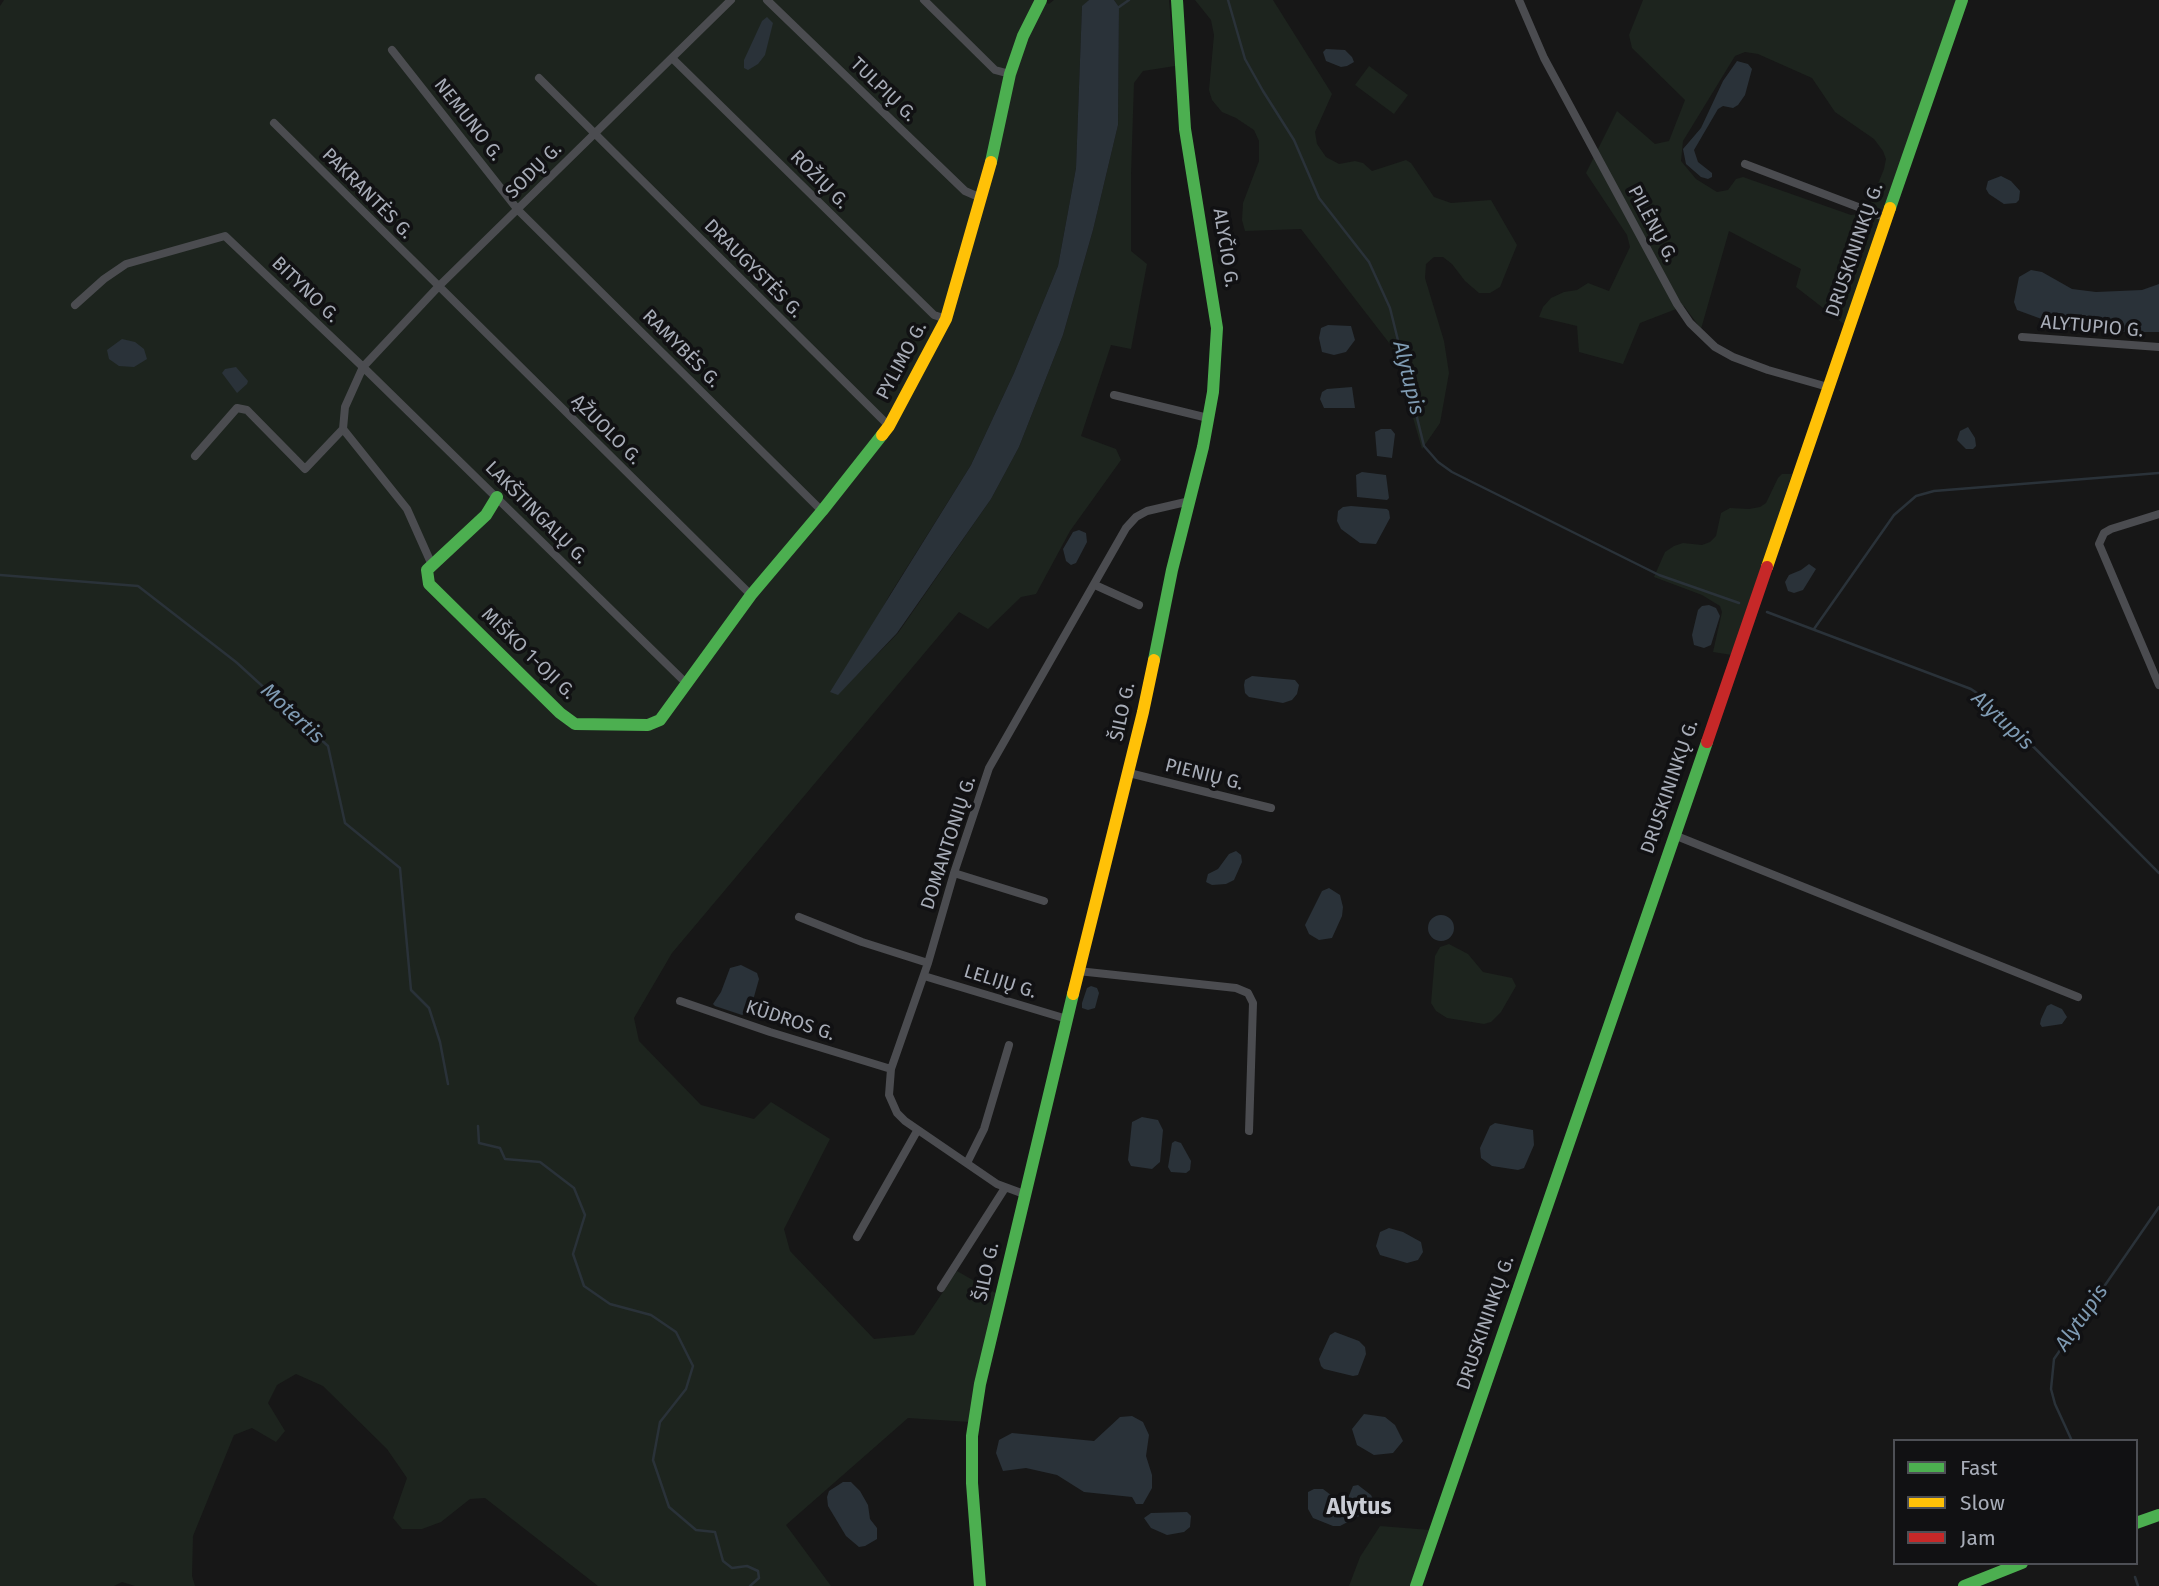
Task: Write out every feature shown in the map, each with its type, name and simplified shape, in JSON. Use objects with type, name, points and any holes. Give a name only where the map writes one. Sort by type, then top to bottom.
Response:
[{"type":"street","name":"SODŲ G.","points":[[343,429],[345,407],[363,367],[438,288],[731,0]]},
{"type":"street","name":"TULPIŲ G.","points":[[767,0],[965,191],[981,198]]},
{"type":"street","points":[[924,0],[995,71],[1010,74]]},
{"type":"street","name":"PYLIMO G.","points":[[686,683],[751,595],[889,426],[946,319],[998,137],[1010,74],[1023,36],[1041,0]]},
{"type":"street","name":"ALYČIO G.","points":[[1177,0],[1185,129],[1217,328],[1213,392],[1190,501]]},
{"type":"street","name":"PILĖNŲ G.","points":[[1519,0],[1544,58],[1677,304],[1690,323],[1714,347],[1733,357],[1828,387]]},
{"type":"street","name":"DRUSKININKŲ G.","points":[[1416,1586],[1962,0]]},
{"type":"street","name":"NEMUNO G.","points":[[393,50],[518,210]]},
{"type":"street","name":"ROŽIŲ G.","points":[[673,58],[933,315],[946,319]]},
{"type":"street","name":"DRAUGYSTĖS G.","points":[[538,78],[889,426]]},
{"type":"street","name":"PAKRANTĖS G.","points":[[274,123],[438,288]]},
{"type":"street","points":[[1745,164],[1887,218]]},
{"type":"street","name":"RAMYBĖS G.","points":[[518,210],[822,511]]},
{"type":"street","name":"BITYNO G.","points":[[75,305],[126,264],[225,236],[363,367]]},
{"type":"street","name":"ĄŽUOLO G.","points":[[438,288],[751,595]]},
{"type":"street","name":"ALYTUPIO G.","points":[[2022,337],[2159,348]]},
{"type":"street","name":"LAKŠTINGALŲ G.","points":[[363,367],[686,683]]},
{"type":"street","points":[[1114,395],[1208,418]]},
{"type":"street","points":[[195,456],[237,408],[247,410],[305,469],[343,429],[407,509],[429,570],[486,515],[497,497]]},
{"type":"street","name":"DOMANTONIŲ G.","points":[[1024,1194],[1005,1188],[917,1131],[897,1113],[889,1096],[891,1069],[924,976],[989,768],[1126,528],[1136,517],[1147,511],[1190,501]]},
{"type":"street","name":"ŠILO G.","points":[[980,1586],[972,1483],[972,1436],[980,1384],[1078,971],[1129,772],[1172,570],[1190,501]]},
{"type":"street","points":[[2159,514],[2111,529],[2104,533],[2099,544],[2159,685]]},
{"type":"street","name":"MIŠKO 1-OJI G.","points":[[429,570],[429,584],[560,713],[575,724],[648,725],[660,720],[686,683]]},
{"type":"street","points":[[1095,585],[1139,605]]},
{"type":"street","name":"PIENIŲ G.","points":[[1129,772],[1271,808]]},
{"type":"street","points":[[1674,835],[2078,997]]},
{"type":"street","points":[[954,873],[1044,901]]},
{"type":"street","points":[[799,917],[862,943],[928,963]]},
{"type":"street","points":[[1078,971],[1236,988],[1248,993],[1253,1003],[1249,1131]]},
{"type":"street","name":"LELIJŲ G.","points":[[924,976],[1067,1019]]},
{"type":"street","name":"KŪDROS G.","points":[[680,1001],[891,1069]]},
{"type":"street","points":[[967,1163],[984,1129],[1009,1045]]},
{"type":"street","points":[[857,1237],[917,1131]]},
{"type":"street","points":[[942,1289],[1005,1188]]},
{"type":"street","points":[[2138,1522],[2159,1515]]},
{"type":"street","points":[[1964,1586],[2017,1565]]},
{"type":"shaded area","points":[[4,0],[1042,0],[1049,4],[1054,0],[1089,0],[1082,7],[1076,168],[1058,266],[1014,373],[971,465],[889,596],[837,695],[898,633],[991,499],[1019,447],[1063,335],[1093,230],[1118,125],[1119,7],[1114,0],[1169,0],[1175,66],[1143,71],[1134,83],[1131,251],[1147,264],[1131,349],[1111,345],[1081,436],[1116,449],[1121,460],[1070,531],[1036,594],[1021,597],[988,629],[959,612],[672,953],[634,1018],[639,1041],[701,1105],[754,1119],[771,1102],[830,1139],[784,1229],[790,1251],[874,1339],[914,1335],[957,1271],[999,1295],[970,1422],[908,1418],[786,1525],[831,1586],[598,1586],[485,1498],[470,1499],[441,1522],[422,1529],[402,1529],[393,1518],[407,1478],[387,1449],[323,1386],[296,1374],[277,1385],[268,1403],[285,1431],[276,1442],[252,1428],[234,1435],[193,1536],[192,1576],[195,1586],[135,1586],[122,1582],[114,1586],[0,1586],[0,6]]},
{"type":"shaded area","points":[[1089,0],[1114,0],[1119,7],[1118,125],[1093,230],[1063,335],[1019,447],[991,499],[897,633],[838,695],[830,692],[971,465],[1014,373],[1058,266],[1076,168],[1082,6]]},
{"type":"shaded area","points":[[1195,0],[1273,0],[1332,94],[1315,132],[1317,144],[1326,157],[1339,164],[1355,161],[1363,163],[1372,171],[1406,160],[1411,163],[1434,197],[1451,203],[1491,200],[1517,245],[1500,287],[1490,293],[1479,293],[1443,257],[1434,257],[1426,264],[1425,278],[1444,341],[1449,373],[1440,423],[1422,449],[1393,348],[1301,229],[1245,231],[1242,220],[1243,203],[1259,161],[1259,141],[1254,130],[1222,112],[1212,100],[1209,90],[1214,35],[1211,20]]},
{"type":"shaded area","points":[[1643,0],[1956,0],[1845,325],[1796,287],[1801,269],[1729,231],[1701,329],[1684,306],[1640,323],[1623,364],[1579,352],[1577,326],[1539,317],[1551,298],[1577,290],[1588,283],[1609,291],[1630,247],[1627,235],[1586,173],[1617,111],[1655,144],[1669,141],[1685,100],[1632,48],[1629,35]],"holes":[[[1745,52],[1758,54],[1812,78],[1835,112],[1874,139],[1883,151],[1886,159],[1884,169],[1869,206],[1858,214],[1851,215],[1743,177],[1736,179],[1728,190],[1717,192],[1696,179],[1681,161],[1683,141],[1735,56]]]},
{"type":"shaded area","points":[[767,17],[773,23],[765,55],[758,64],[748,70],[744,68],[744,60],[762,21]]},
{"type":"shaded area","points":[[1326,49],[1345,50],[1354,62],[1341,67],[1326,61],[1323,52]]},
{"type":"shaded area","points":[[1737,61],[1748,64],[1752,69],[1745,95],[1733,108],[1723,106],[1718,109],[1694,150],[1698,162],[1712,173],[1712,177],[1708,179],[1701,177],[1686,164],[1683,149],[1701,128],[1723,81]]},
{"type":"shaded area","points":[[1369,66],[1408,95],[1394,114],[1355,85]]},
{"type":"shaded area","points":[[2001,176],[2011,181],[2020,191],[2016,203],[2004,204],[1986,189],[1988,181]]},
{"type":"shaded area","points":[[2031,270],[2042,272],[2072,289],[2096,292],[2142,290],[2159,284],[2159,332],[2074,329],[2052,319],[2047,321],[2017,310],[2014,302],[2019,277]]},
{"type":"shaded area","points":[[1328,325],[1351,326],[1355,340],[1346,352],[1334,355],[1322,352],[1319,338],[1321,328]]},
{"type":"shaded area","points":[[122,339],[135,342],[144,349],[147,359],[134,367],[119,366],[109,359],[107,350]]},
{"type":"shaded area","points":[[236,367],[248,381],[237,393],[222,373],[225,369]]},
{"type":"shaded area","points":[[1352,387],[1355,408],[1324,408],[1320,399],[1322,392],[1327,389]]},
{"type":"shaded area","points":[[1968,427],[1975,438],[1976,446],[1973,449],[1966,449],[1957,440],[1960,431]]},
{"type":"shaded area","points":[[1391,429],[1395,434],[1392,458],[1377,456],[1375,432]]},
{"type":"shaded area","points":[[1362,472],[1386,475],[1387,500],[1357,497],[1356,475]]},
{"type":"shaded area","points":[[1782,474],[1792,474],[1732,655],[1713,652],[1722,612],[1720,606],[1702,595],[1654,577],[1665,552],[1683,543],[1702,545],[1710,542],[1716,536],[1721,513],[1730,508],[1760,507],[1766,503]]},
{"type":"shaded area","points":[[1351,506],[1389,511],[1390,518],[1376,544],[1360,543],[1341,529],[1337,521],[1338,511]]},
{"type":"shaded area","points":[[1079,530],[1086,533],[1087,542],[1076,563],[1071,565],[1066,561],[1063,549],[1073,532]]},
{"type":"shaded area","points":[[1809,564],[1816,569],[1803,590],[1794,593],[1788,591],[1785,582],[1789,575]]},
{"type":"shaded area","points":[[1709,605],[1716,608],[1720,616],[1711,645],[1704,648],[1694,645],[1692,635],[1698,610]]},
{"type":"shaded area","points":[[1252,676],[1295,680],[1299,685],[1297,694],[1292,700],[1283,703],[1249,697],[1245,693],[1244,685],[1245,680]]},
{"type":"shaded area","points":[[1236,851],[1241,855],[1242,862],[1234,880],[1226,884],[1212,885],[1206,882],[1208,874],[1218,869],[1229,854]]},
{"type":"shaded area","points":[[1329,888],[1340,895],[1342,916],[1332,938],[1319,940],[1309,934],[1305,925],[1322,891]]},
{"type":"shaded area","points":[[1441,915],[1450,919],[1454,928],[1450,937],[1441,941],[1432,937],[1428,928],[1432,919]]},
{"type":"shaded area","points":[[1449,944],[1468,954],[1483,972],[1512,978],[1516,986],[1501,1012],[1491,1022],[1484,1024],[1447,1018],[1436,1011],[1431,1003],[1435,956],[1440,947]]},
{"type":"shaded area","points":[[741,965],[757,973],[759,979],[750,1011],[742,1015],[713,1004],[721,992],[730,968]]},
{"type":"shaded area","points":[[1087,988],[1097,988],[1099,993],[1095,1008],[1088,1010],[1082,1008],[1082,1003]]},
{"type":"shaded area","points":[[2051,1004],[2062,1009],[2067,1017],[2062,1024],[2042,1027],[2041,1019],[2047,1006]]},
{"type":"shaded area","points":[[1142,1117],[1158,1120],[1163,1130],[1160,1162],[1152,1169],[1131,1166],[1128,1160],[1132,1122]]},
{"type":"shaded area","points":[[1495,1123],[1533,1130],[1534,1145],[1524,1168],[1518,1170],[1492,1166],[1481,1158],[1480,1148],[1490,1126]]},
{"type":"shaded area","points":[[1172,1143],[1181,1143],[1191,1161],[1190,1170],[1186,1173],[1171,1172],[1168,1167]]},
{"type":"shaded area","points":[[1389,1228],[1421,1242],[1423,1252],[1418,1260],[1407,1263],[1380,1255],[1376,1246],[1380,1232]]},
{"type":"shaded area","points":[[1335,1332],[1359,1341],[1365,1347],[1366,1354],[1358,1375],[1324,1369],[1321,1366],[1319,1359],[1330,1335]]},
{"type":"shaded area","points":[[1364,1414],[1385,1417],[1395,1425],[1403,1441],[1393,1453],[1374,1455],[1357,1445],[1352,1429]]},
{"type":"shaded area","points":[[1132,1416],[1143,1422],[1149,1435],[1146,1456],[1152,1475],[1152,1488],[1143,1504],[1136,1504],[1132,1497],[1084,1492],[1057,1475],[1026,1468],[1003,1471],[996,1453],[999,1440],[1012,1433],[1094,1441],[1120,1417]]},
{"type":"shaded area","points":[[843,1482],[851,1482],[860,1491],[868,1505],[870,1519],[877,1528],[877,1539],[865,1546],[859,1547],[846,1536],[828,1506],[829,1491]]},
{"type":"shaded area","points":[[1358,1485],[1373,1499],[1363,1514],[1340,1526],[1313,1518],[1308,1509],[1308,1492],[1323,1489],[1340,1502],[1348,1498],[1353,1486]]},
{"type":"shaded area","points":[[1187,1512],[1191,1516],[1190,1527],[1184,1532],[1167,1535],[1151,1528],[1144,1518],[1151,1513]]},
{"type":"shaded area","points":[[1380,1526],[1430,1530],[1410,1586],[1349,1586],[1360,1557]]},
{"type":"waterway","points":[[1119,7],[1129,0]]},
{"type":"waterway","name":"Alytupis","points":[[1228,0],[1245,59],[1294,140],[1319,198],[1369,262],[1390,308],[1424,446],[1438,462],[1452,472],[1659,575],[1739,603]]},
{"type":"waterway","points":[[1814,629],[1894,515],[1916,496],[1934,491],[2159,473]]},
{"type":"waterway","name":"Motertis","points":[[0,575],[138,586],[236,662],[328,746],[345,823],[400,868],[411,990],[429,1008],[440,1042],[448,1084]]},
{"type":"waterway","name":"Alytupis","points":[[1767,612],[1971,689],[1987,700],[2159,873]]},
{"type":"waterway","name":"Motertis","points":[[478,1126],[479,1143],[500,1148],[505,1159],[540,1162],[574,1188],[585,1215],[573,1254],[584,1286],[610,1304],[651,1315],[676,1332],[693,1366],[686,1389],[660,1422],[653,1460],[669,1507],[696,1530],[715,1532],[723,1561],[732,1568],[747,1566],[758,1571],[759,1578],[750,1586]]},
{"type":"waterway","name":"Alytupis","points":[[2071,1439],[2051,1389],[2054,1359],[2159,1207]]},
{"type":"waterway","name":"Alytupis","points":[[2135,1577],[2138,1586]]},
{"type":"traffic: fast","points":[[991,162],[1010,74],[1023,36],[1041,0]]},
{"type":"traffic: fast","points":[[1154,660],[1172,570],[1203,447],[1213,392],[1217,328],[1185,129],[1177,0]]},
{"type":"traffic: fast","points":[[1890,208],[1962,0]]},
{"type":"traffic: fast","points":[[497,497],[486,515],[427,570],[429,584],[560,713],[575,724],[648,725],[660,720],[751,595],[882,435]]},
{"type":"traffic: fast","points":[[1416,1586],[1707,742]]},
{"type":"traffic: fast","points":[[980,1586],[972,1483],[972,1436],[980,1384],[1073,994]]},
{"type":"traffic: fast","points":[[2138,1522],[2159,1515]]},
{"type":"traffic: fast","points":[[1964,1586],[2017,1565]]},
{"type":"traffic: slow","points":[[882,435],[946,319],[991,162]]},
{"type":"traffic: slow","points":[[1767,567],[1890,208]]},
{"type":"traffic: slow","points":[[1073,994],[1154,660]]},
{"type":"traffic: jam","points":[[1707,742],[1767,567]]},
{"type":"district","name":"Alytus","points":[[1359,1508]]}]
